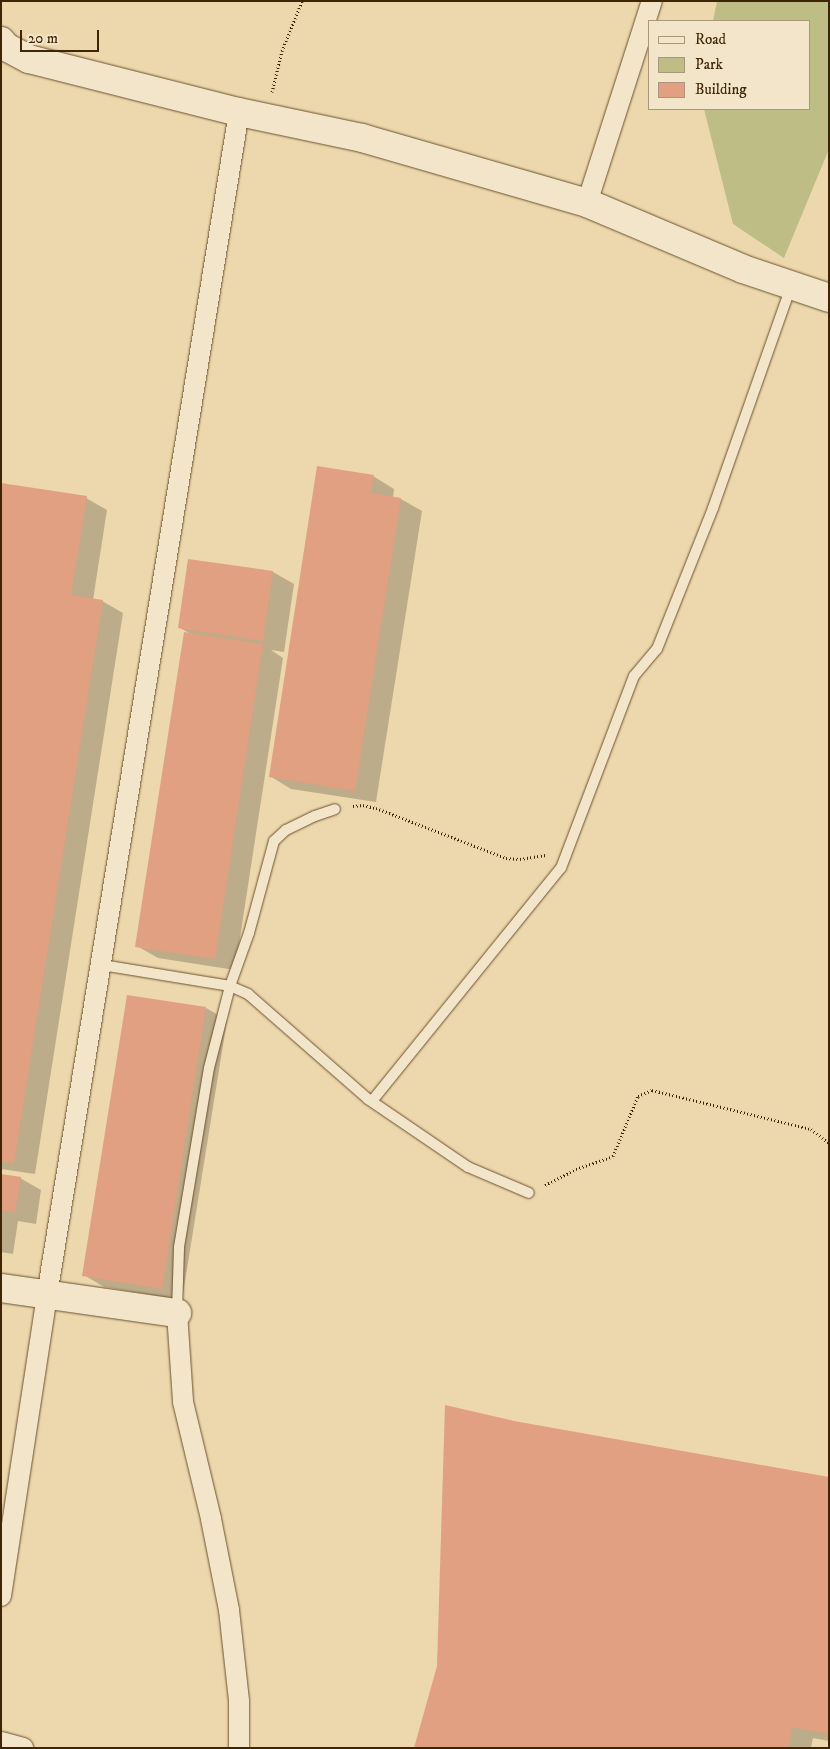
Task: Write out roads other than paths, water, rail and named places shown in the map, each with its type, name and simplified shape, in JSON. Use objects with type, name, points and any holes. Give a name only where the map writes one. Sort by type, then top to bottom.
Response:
[{"type":"street","points":[[587,203],[652,1]]},
{"type":"street","points":[[1,41],[6,47],[29,59],[239,112],[362,138],[587,203],[743,269],[829,298]]},
{"type":"street","points":[[1,1596],[239,112]]},
{"type":"street","points":[[1,1288],[177,1314],[183,1402],[211,1519],[229,1610],[239,1701],[239,1748]]},
{"type":"street","points":[[1,1742],[23,1748]]},
{"type":"lane","points":[[372,1101],[562,868],[634,676],[657,649],[713,508],[791,285]]},
{"type":"lane","points":[[177,1314],[179,1247],[209,1068],[230,986],[249,934],[274,841],[286,830],[335,809]]},
{"type":"lane","points":[[102,965],[230,986],[248,994],[372,1101],[468,1167],[529,1193]]}]
